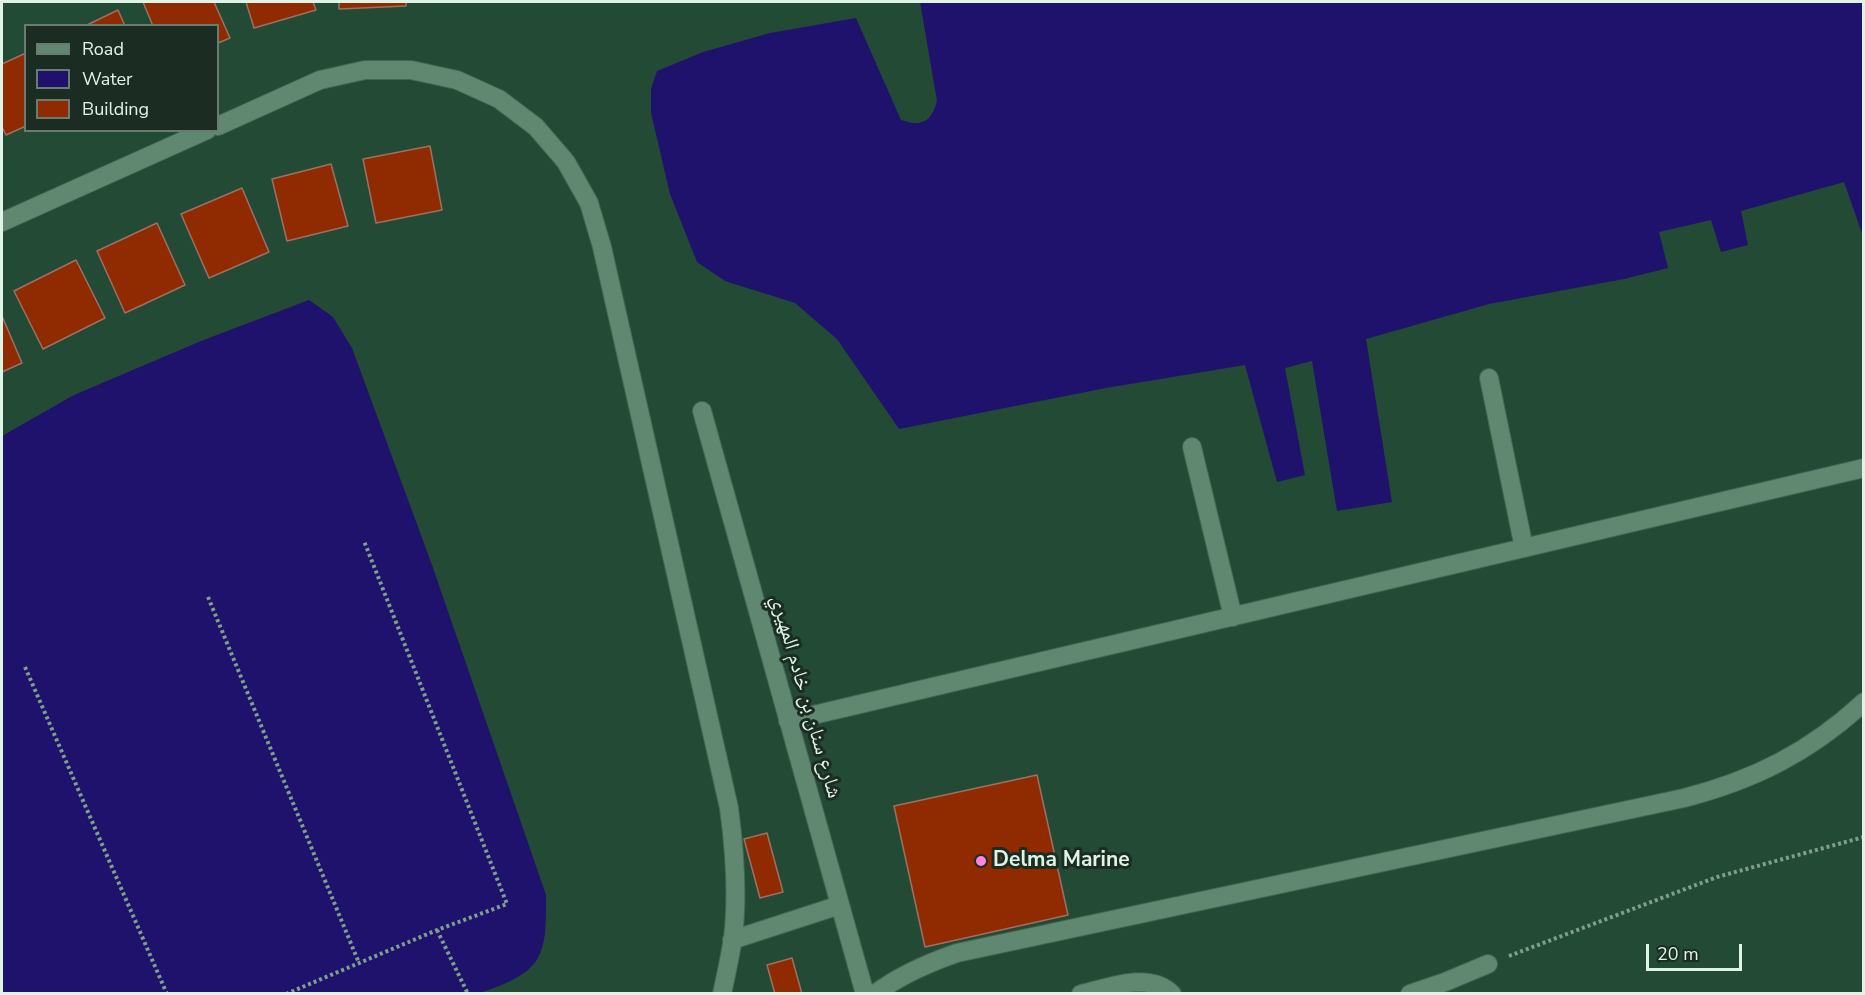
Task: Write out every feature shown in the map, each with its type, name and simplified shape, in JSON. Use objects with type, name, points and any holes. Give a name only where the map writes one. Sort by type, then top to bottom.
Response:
[{"type":"street","points":[[219,126],[320,80],[365,70],[411,70],[457,80],[499,99],[536,127],[566,162],[589,203],[602,247],[723,776],[734,841],[736,874],[732,940],[722,993]]},
{"type":"street","points":[[2,222],[203,132]]},
{"type":"street","points":[[1489,378],[1524,548]]},
{"type":"street","name":"شارع سنان بن خادم المهيري","points":[[702,411],[865,993]]},
{"type":"street","points":[[1192,447],[1233,616]]},
{"type":"street","points":[[788,721],[1863,468]]},
{"type":"street","points":[[875,993],[928,963],[957,953],[1672,801],[1719,789],[1786,760],[1817,741],[1863,702]]},
{"type":"street","points":[[732,940],[840,905]]},
{"type":"street","points":[[1410,993],[1445,982],[1488,964]]},
{"type":"street","points":[[1081,993],[1132,983],[1151,982],[1159,984],[1172,993]]},
{"type":"path","points":[[286,993],[437,930],[507,904],[364,541]]},
{"type":"path","points":[[208,597],[359,963]]},
{"type":"path","points":[[26,667],[167,993]]},
{"type":"path","points":[[1488,964],[1717,877],[1863,837]]},
{"type":"path","points":[[437,930],[468,993]]},
{"type":"water","points":[[920,2],[1863,2],[1863,236],[1844,182],[1741,211],[1748,245],[1721,252],[1711,220],[1659,232],[1668,268],[1624,279],[1489,304],[1366,339],[1392,502],[1337,511],[1312,361],[1285,368],[1305,475],[1277,482],[1245,365],[1106,388],[899,429],[837,339],[795,303],[725,281],[697,262],[670,194],[651,113],[651,89],[657,71],[703,52],[770,33],[856,18],[901,120],[920,123],[932,114],[937,101]]},
{"type":"water","points":[[309,300],[333,317],[352,348],[432,565],[546,895],[545,934],[542,949],[537,960],[517,978],[480,993],[2,993],[2,436],[74,395],[201,341]]},
{"type":"building","points":[[143,2],[214,2],[230,38],[219,43],[219,24],[152,24]]},
{"type":"building","points":[[246,2],[313,2],[316,10],[254,28]]},
{"type":"building","points":[[339,2],[406,2],[406,6],[339,9]]},
{"type":"building","points":[[118,10],[124,24],[89,24]]},
{"type":"building","points":[[24,54],[24,127],[6,135],[2,127],[2,64]]},
{"type":"building","points":[[430,146],[442,210],[376,223],[363,159]]},
{"type":"building","points":[[331,164],[348,226],[287,241],[272,179]]},
{"type":"building","points":[[242,188],[269,252],[209,278],[181,214]]},
{"type":"building","points":[[157,223],[185,285],[125,313],[97,251]]},
{"type":"building","points":[[76,260],[105,318],[43,349],[14,291]]},
{"type":"building","points":[[2,316],[22,363],[2,372]]},
{"type":"building","name":"Delma Marine","points":[[1037,775],[1068,915],[925,947],[894,806]]},
{"type":"building","points":[[767,833],[783,892],[760,898],[744,839]]},
{"type":"building","points":[[792,958],[802,994],[775,994],[767,965]]},
{"type":"place","name":"Delma Marine","points":[[981,861]]}]
